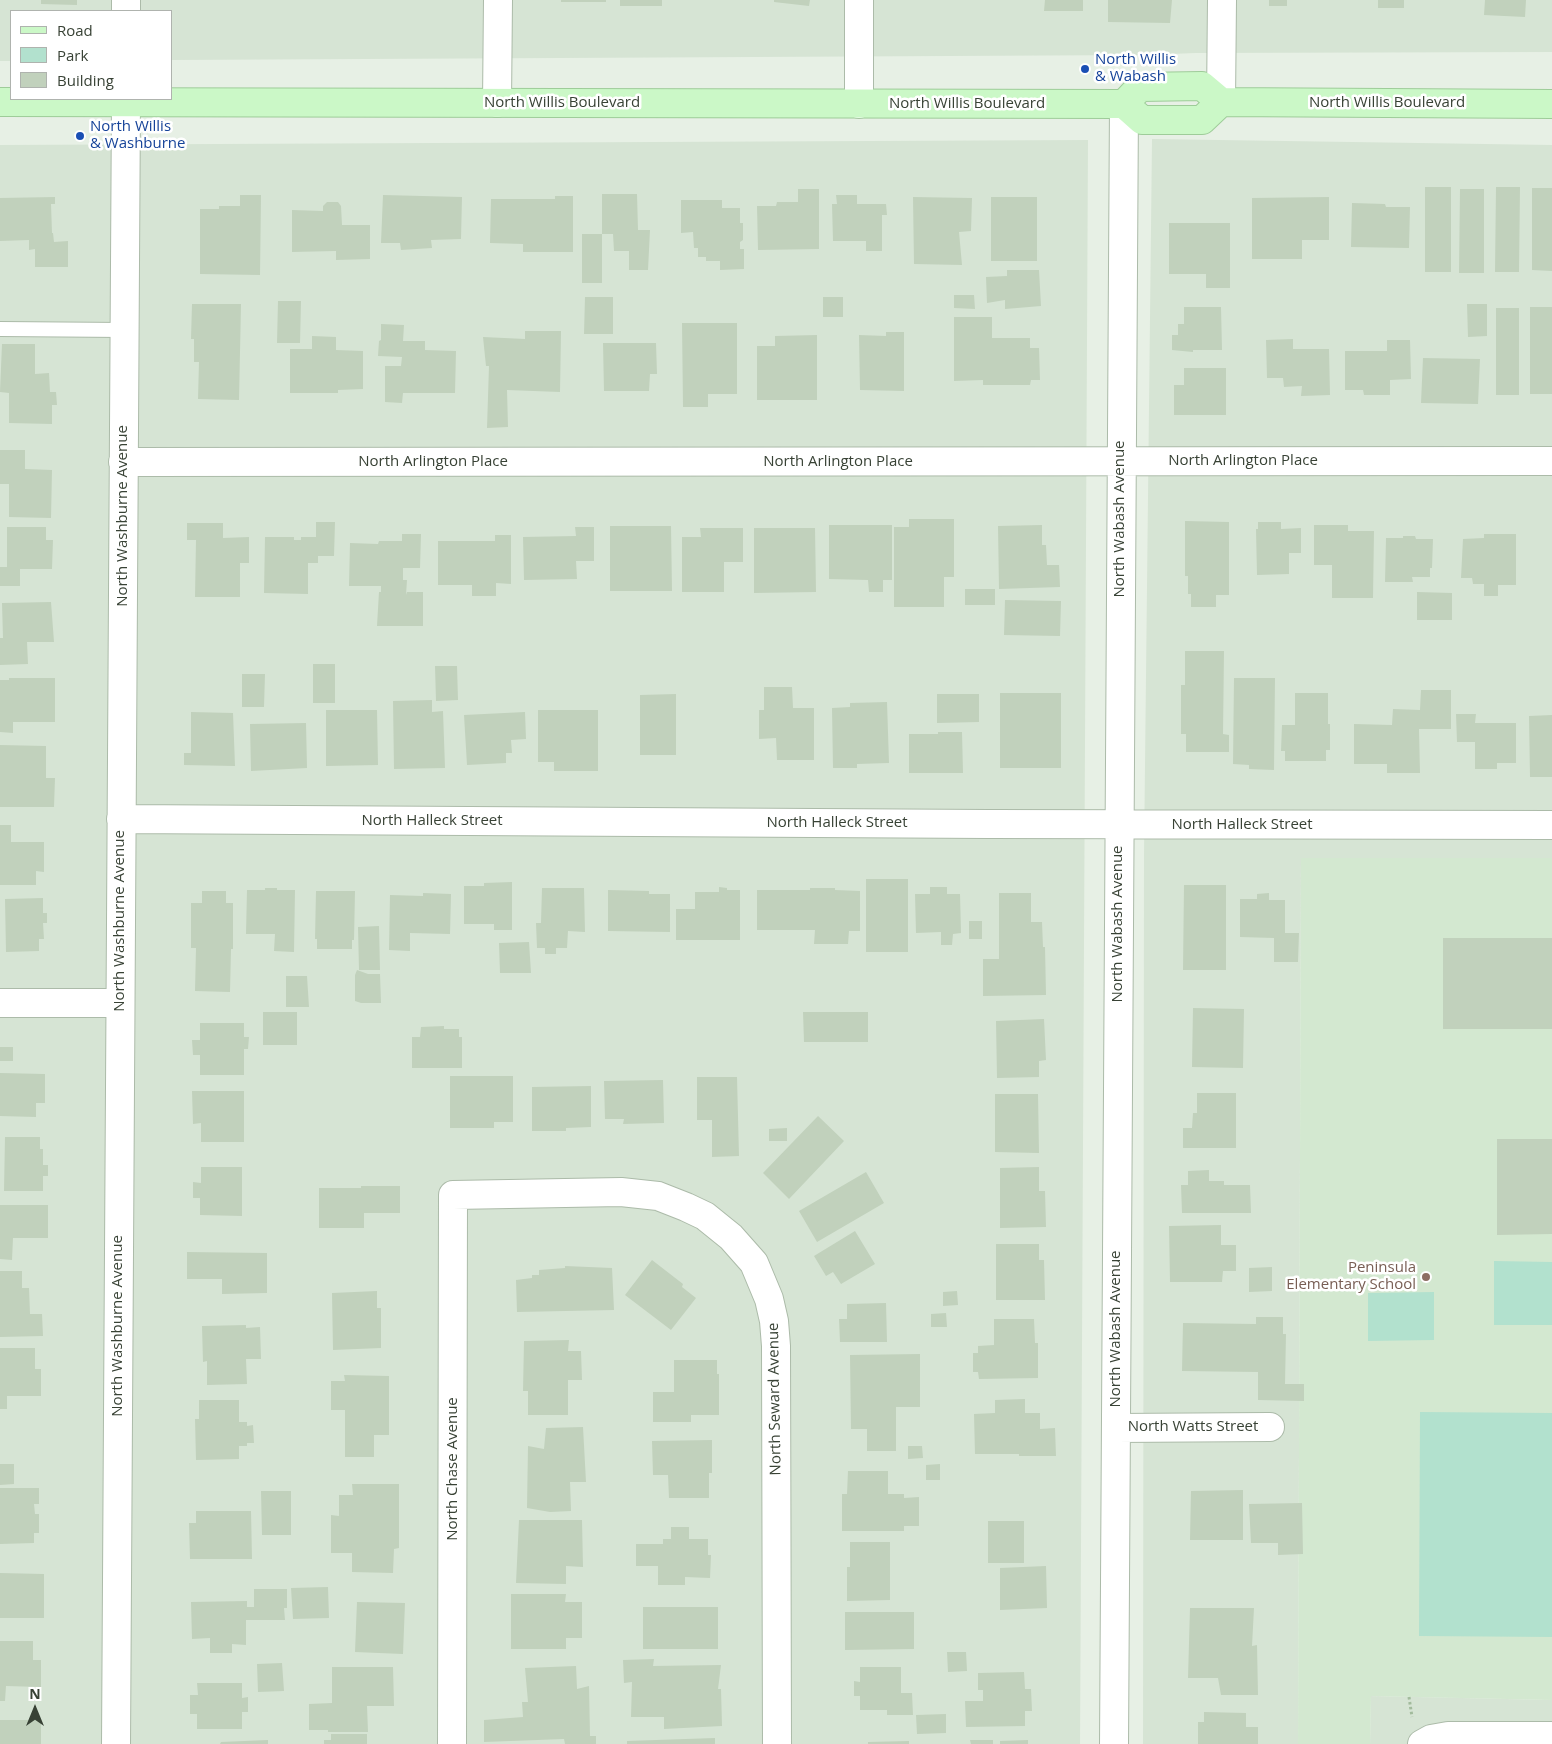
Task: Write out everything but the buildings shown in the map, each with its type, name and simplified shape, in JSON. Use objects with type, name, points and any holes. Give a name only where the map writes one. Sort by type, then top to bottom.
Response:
[{"type":"street","points":[[498,0],[498,103]]},
{"type":"street","points":[[859,0],[859,104]]},
{"type":"street","points":[[1222,0],[1222,102]]},
{"type":"street","points":[[1124,104],[1140,87],[1175,86],[1202,86],[1222,102]]},
{"type":"street","name":"North Washburne Avenue","points":[[116,1744],[126,101]]},
{"type":"street","name":"North Willis Boulevard","points":[[0,102],[1124,104]]},
{"type":"street","name":"North Willis Boulevard","points":[[1222,102],[1552,104]]},
{"type":"street","name":"North Wabash Avenue","points":[[1114,1744],[1124,104]]},
{"type":"street","name":"North Arlington Place","points":[[123,462],[1552,461]]},
{"type":"street","name":"North Halleck Street","points":[[121,820],[1552,825]]},
{"type":"street","points":[[0,1003],[120,1003]]},
{"type":"street","name":"North Seward Avenue","points":[[453,1195],[621,1192],[658,1196],[686,1206],[705,1216],[731,1237],[754,1263],[769,1299],[774,1322],[776,1346],[778,1744]]},
{"type":"street","name":"North Chase Avenue","points":[[452,1744],[453,1195]]},
{"type":"street","name":"North Watts Street","points":[[1116,1428],[1270,1427]]},
{"type":"street","points":[[1422,1744],[1431,1739],[1448,1736],[1552,1736]]},
{"type":"lane","points":[[0,329],[124,330]]},
{"type":"shaded area","points":[[0,0],[1552,0],[1552,52],[172,60],[172,10],[10,10],[10,61],[0,61]]},
{"type":"shaded area","points":[[1152,139],[1552,145],[1552,859],[1301,858],[1298,1744],[1143,1744],[1144,855]]},
{"type":"shaded area","points":[[1088,140],[1080,1744],[0,1744],[0,145]]},
{"type":"shaded area","name":"Peninsula Elementary School","points":[[1301,858],[1552,858],[1552,1700],[1371,1696],[1370,1744],[1298,1744]]},
{"type":"shaded area","points":[[1371,1696],[1552,1700],[1552,1744],[1370,1744]]},
{"type":"green space","points":[[1494,1261],[1552,1262],[1552,1325],[1494,1325]]},
{"type":"green space","points":[[1434,1292],[1434,1340],[1368,1341],[1368,1293]]},
{"type":"green space","points":[[1420,1412],[1552,1413],[1552,1637],[1419,1636]]},
{"type":"place","name":"North Willis & Wabash","points":[[1085,69]]},
{"type":"place","name":"North Willis & Washburne","points":[[80,136]]},
{"type":"place","name":"Peninsula Elementary School","points":[[1426,1277]]}]
